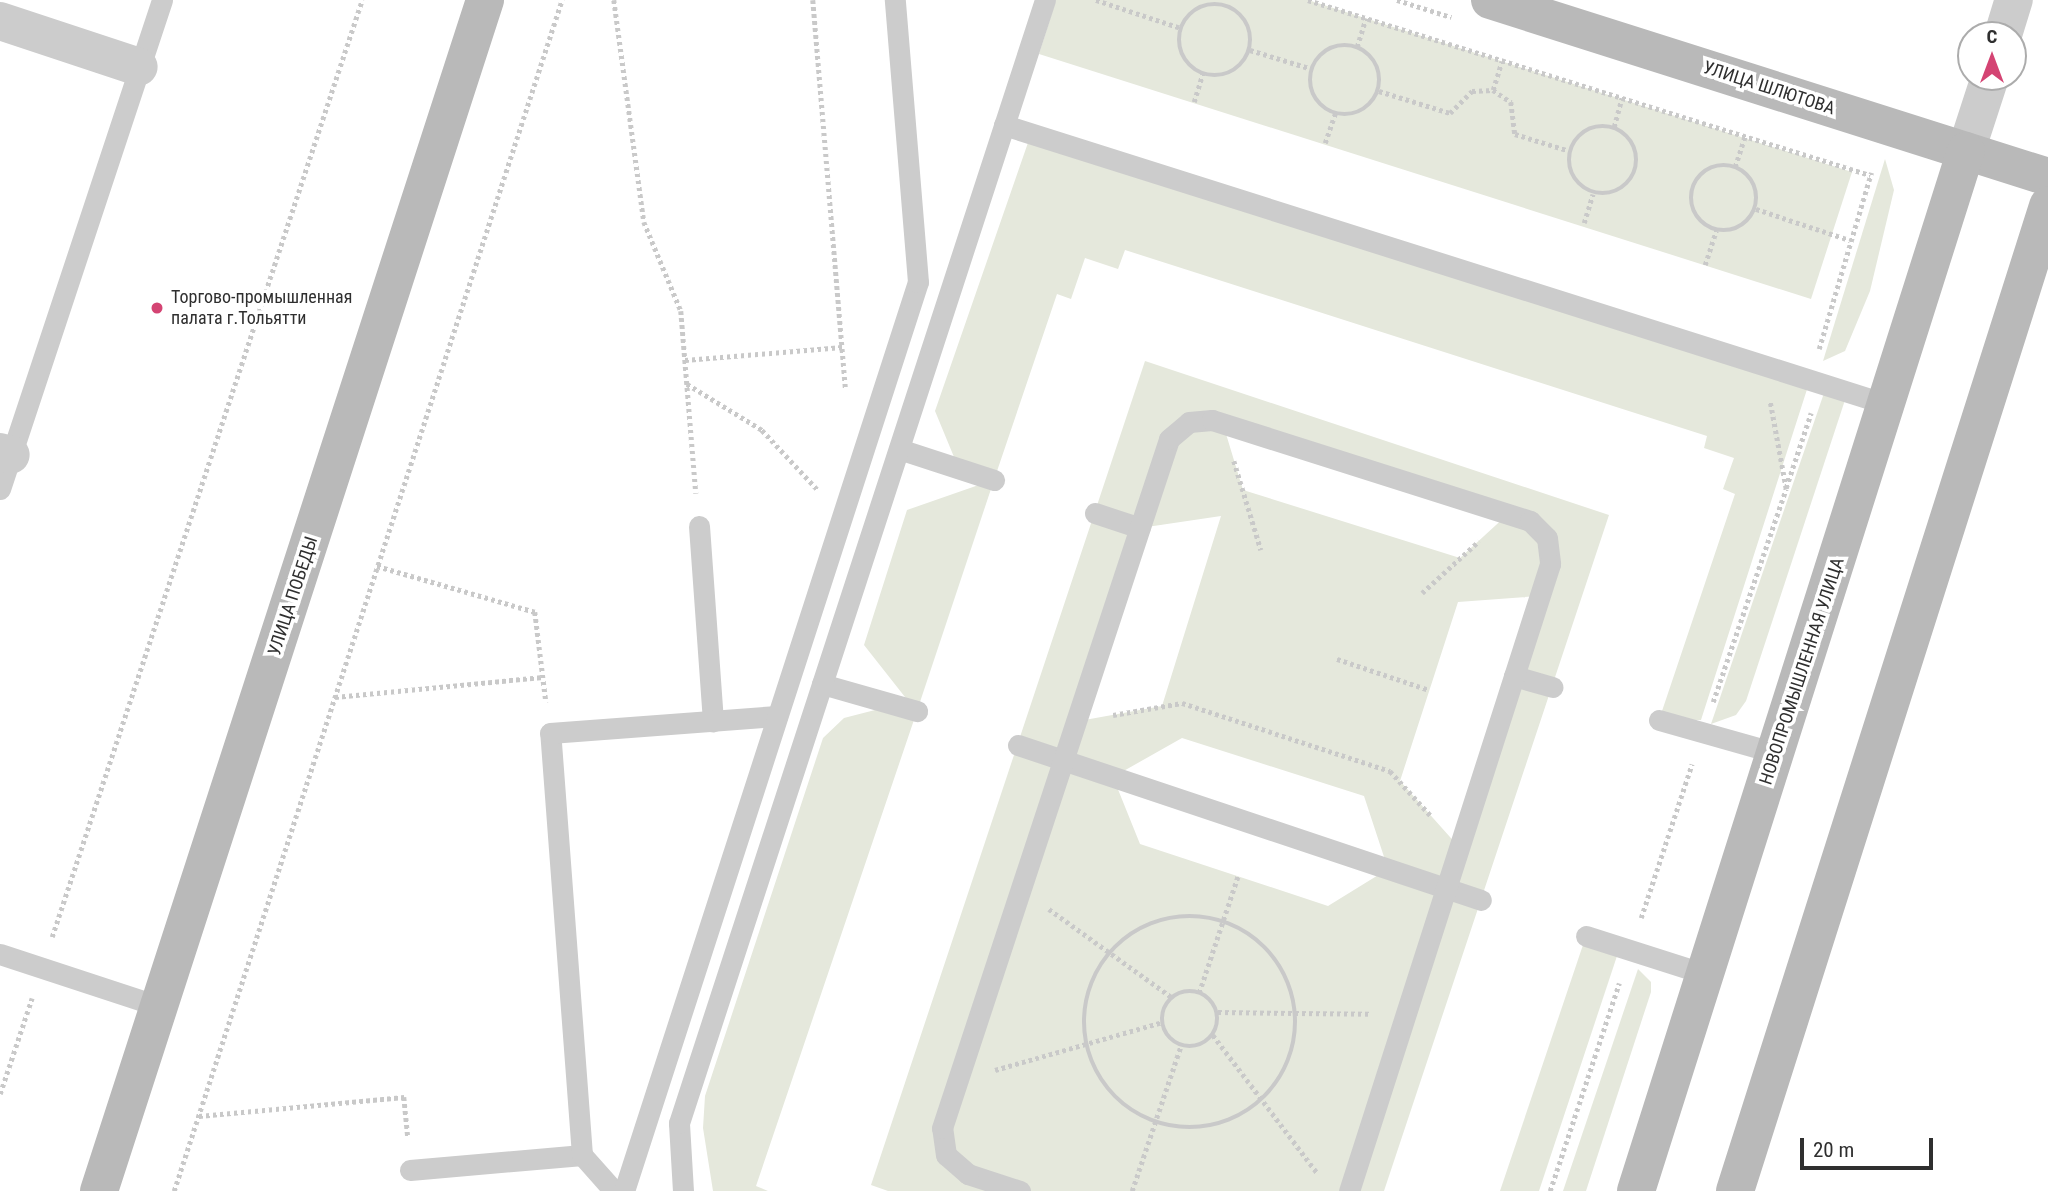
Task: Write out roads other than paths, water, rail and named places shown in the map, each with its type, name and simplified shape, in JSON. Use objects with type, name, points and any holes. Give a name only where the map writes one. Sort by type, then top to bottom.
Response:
[{"type":"main road","name":"УЛИЦА ПОБЕДЫ","points":[[99,1191],[485,0]]},
{"type":"main road","name":"УЛИЦА ШЛЮТОВА","points":[[1490,0],[2048,177]]},
{"type":"main road","name":"НОВОПРОМЫШЛЕННАЯ УЛИЦА","points":[[1636,1191],[1966,150]]},
{"type":"main road","points":[[1735,1191],[2048,206]]},
{"type":"street","points":[[2007,21],[2014,0]]},
{"type":"street","points":[[0,21],[139,67]]},
{"type":"street","points":[[1966,150],[1985,91]]},
{"type":"lane","points":[[4,465],[162,0]]},
{"type":"lane","points":[[624,1191],[918,282],[895,0]]},
{"type":"lane","points":[[684,1191],[679,1123],[1045,0]]},
{"type":"lane","points":[[1004,125],[1886,404]]},
{"type":"lane","points":[[1020,1191],[968,1174],[946,1155],[942,1128],[1169,439],[1189,422],[1223,423],[1530,520],[1547,538],[1550,564],[1349,1191]]},
{"type":"lane","points":[[899,449],[994,480]]},
{"type":"lane","points":[[1095,513],[1140,528]]},
{"type":"lane","points":[[699,526],[713,721]]},
{"type":"lane","points":[[1514,676],[1552,687]]},
{"type":"lane","points":[[822,684],[917,711]]},
{"type":"lane","points":[[614,1191],[582,1155],[550,733],[777,716]]},
{"type":"lane","points":[[1659,720],[1776,753]]},
{"type":"lane","points":[[1018,745],[1481,900]]},
{"type":"lane","points":[[1586,936],[1705,974]]},
{"type":"lane","points":[[0,954],[160,1007]]},
{"type":"lane","points":[[410,1170],[582,1155]]},
{"type":"place","name":"Торгово-промышленная палата г.Тольятти","points":[[157,308]]}]
